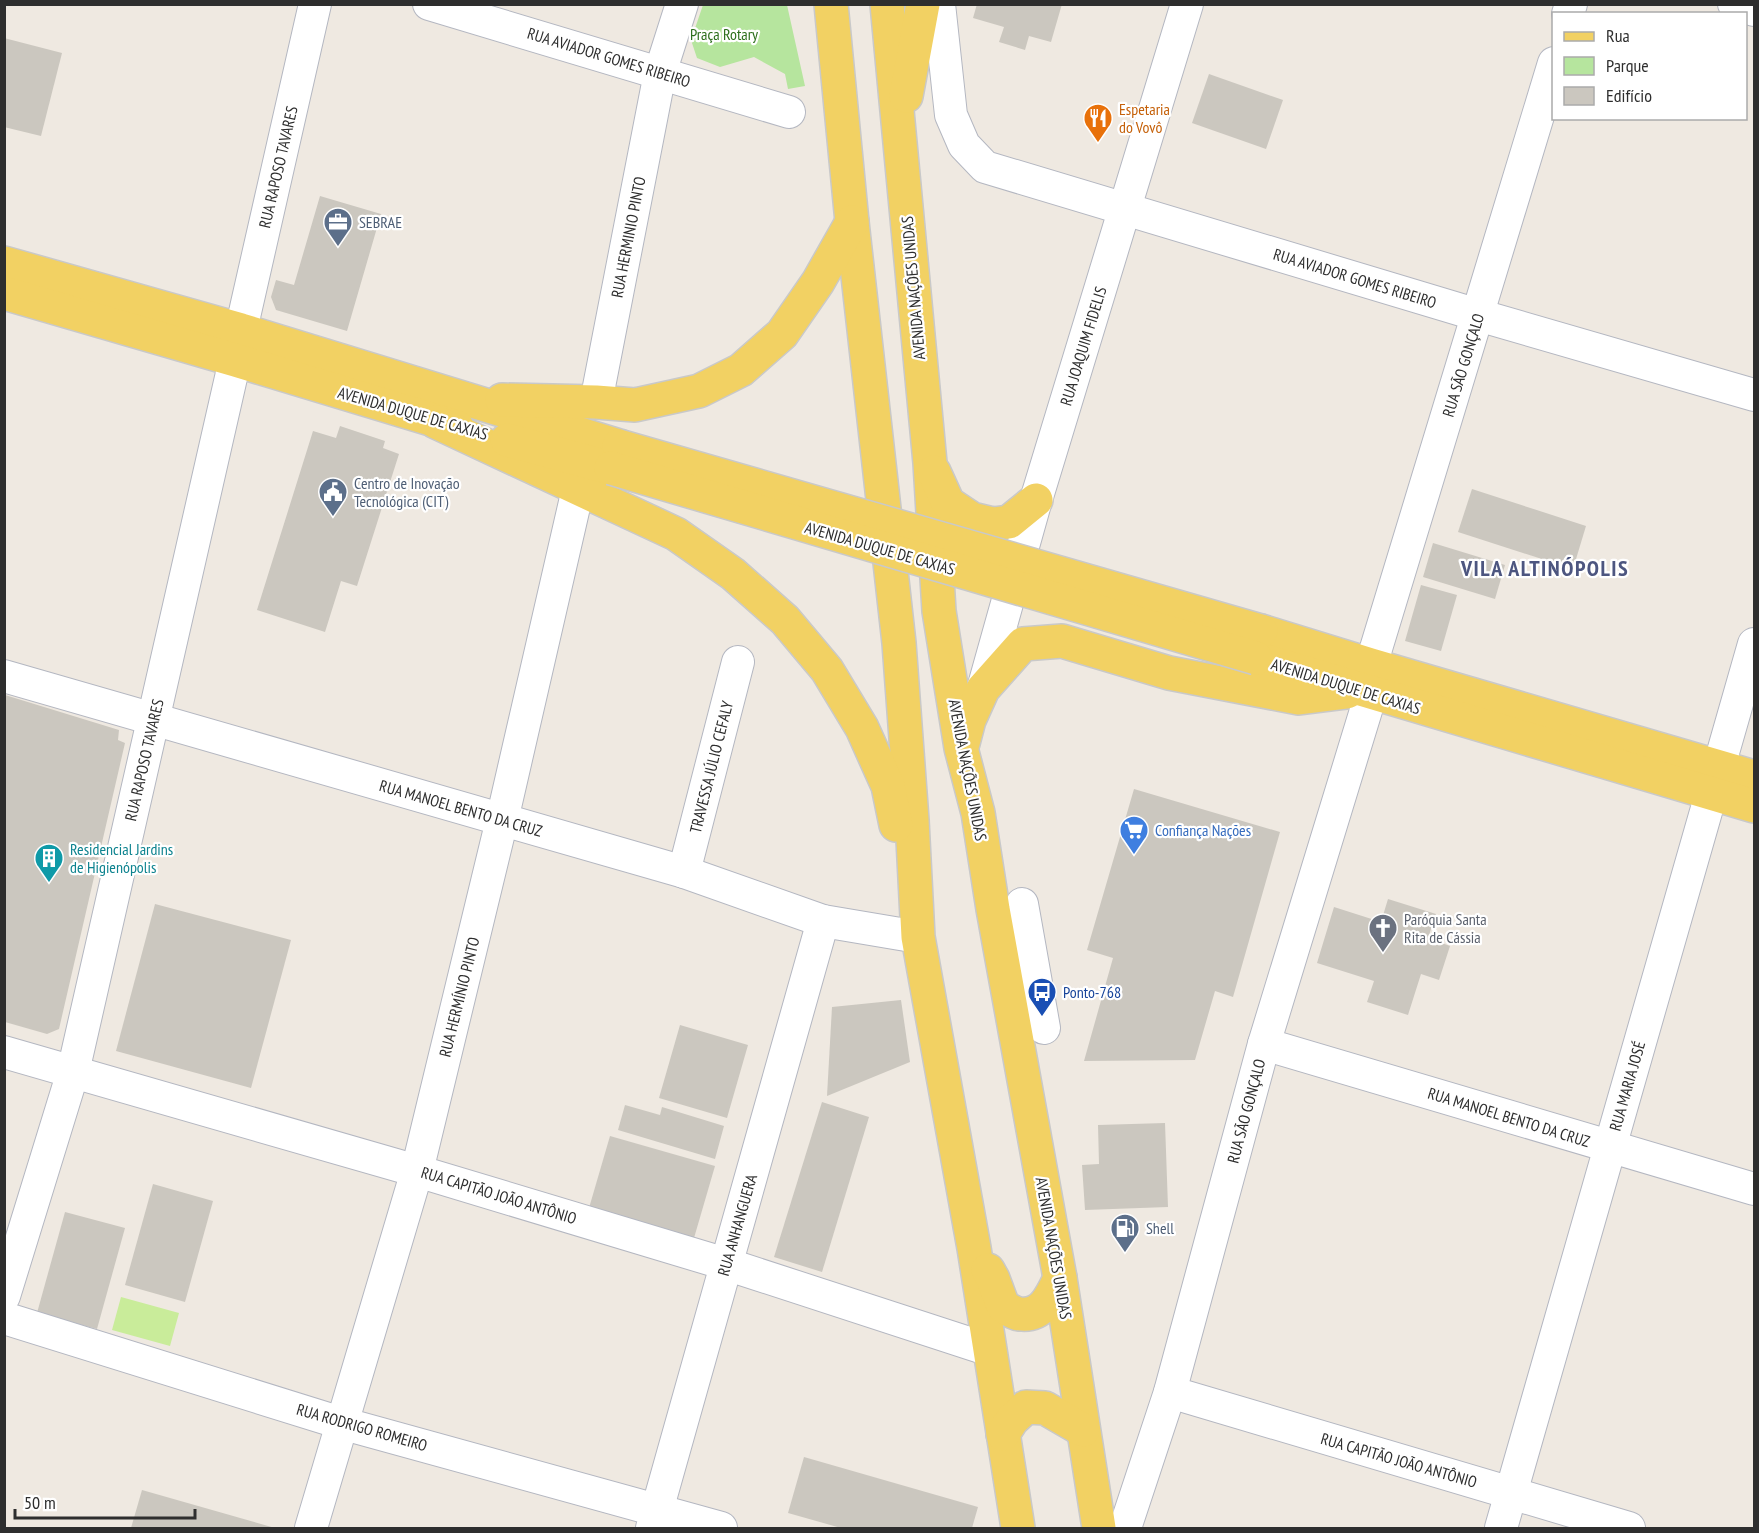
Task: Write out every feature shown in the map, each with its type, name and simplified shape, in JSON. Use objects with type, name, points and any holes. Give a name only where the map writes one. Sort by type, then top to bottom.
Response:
[{"type":"main road","name":"AVENIDA NAÇÕES UNIDAS","points":[[887,4],[930,463],[939,611],[962,748],[978,813],[1018,904],[1060,1278],[1099,1528]]},
{"type":"main road","points":[[899,139],[923,4]]},
{"type":"main road","points":[[830,8],[899,643],[918,938],[975,1248],[1018,1528]]},
{"type":"main road","points":[[459,399],[635,405],[699,391],[741,370],[782,334],[818,282],[852,222]]},
{"type":"main road","name":"AVENIDA DUQUE DE CAXIAS","points":[[4,263],[238,345],[436,422],[1258,645],[1367,683],[1716,780],[1755,806]]},
{"type":"main road","name":"AVENIDA DUQUE DE CAXIAS","points":[[4,293],[238,345],[459,399],[598,466]]},
{"type":"main road","points":[[930,463],[948,503],[972,519],[993,524],[1009,522],[1036,500]]},
{"type":"main road","points":[[598,466],[676,534],[733,574],[785,620],[827,670],[862,728],[888,786],[895,822],[913,861]]},
{"type":"main road","points":[[962,748],[969,720],[983,689],[1023,644],[1062,641],[1169,673],[1299,698],[1367,683]]},
{"type":"main road","name":"AVENIDA DUQUE DE CAXIAS","points":[[1716,780],[1755,777]]},
{"type":"main road","points":[[975,1248],[993,1279],[1003,1306],[1019,1315],[1036,1312],[1050,1300],[1060,1278]]},
{"type":"main road","points":[[1003,1434],[1012,1420],[1026,1407],[1045,1408],[1083,1430]]},
{"type":"street","name":"RUA RAPOSO TAVARES","points":[[4,1296],[73,1072],[315,4]]},
{"type":"street","name":"RUA AVIADOR GOMES RIBEIRO","points":[[429,4],[507,15],[660,72],[789,112]]},
{"type":"street","points":[[660,72],[682,4]]},
{"type":"street","name":"RUA AVIADOR GOMES RIBEIRO","points":[[939,4],[951,115],[964,145],[985,167],[1478,315],[1755,395]]},
{"type":"street","name":"RUA JOAQUIM FIDELIS","points":[[983,689],[1036,500],[1187,4]]},
{"type":"street","points":[[1734,4],[1755,10]]},
{"type":"street","name":"RUA SÃO GONÇALO","points":[[1125,1528],[1170,1392],[1264,1044],[1367,683],[1552,70]]},
{"type":"street","name":"RUA HERMINIO PINTO","points":[[596,402],[660,72]]},
{"type":"street","name":"RUA HERMÍNIO PINTO","points":[[312,1528],[341,1423],[417,1171],[502,820],[598,466]]},
{"type":"street","name":"RUA MARIA JOSÉ","points":[[1501,1528],[1755,644]]},
{"type":"street","name":"TRAVESSA JÚLIO CEFALY","points":[[684,872],[738,662]]},
{"type":"street","name":"RUA MANOEL BENTO DA CRUZ","points":[[4,676],[684,872],[823,921],[918,938]]},
{"type":"street","points":[[1018,904],[1044,1028]]},
{"type":"street","name":"RUA ANHANGUERA","points":[[655,1519],[823,921]]},
{"type":"street","name":"RUA MANOEL BENTO DA CRUZ","points":[[1264,1044],[1755,1189]]},
{"type":"street","name":"RUA CAPITÃO JOÃO ANTÔNIO","points":[[4,1052],[417,1171],[726,1264],[990,1350]]},
{"type":"street","name":"RUA RODRIGO ROMEIRO","points":[[4,1318],[655,1519],[721,1528]]},
{"type":"street","name":"RUA CAPITÃO JOÃO ANTÔNIO","points":[[1170,1392],[1629,1528]]},
{"type":"green space","name":"Praça Rotary","points":[[703,5],[787,5],[805,86],[788,89],[785,74],[754,57],[720,67],[697,58],[691,40]]},
{"type":"green space","points":[[121,1297],[179,1313],[170,1346],[112,1330]]},
{"type":"building","points":[[977,4],[1062,4],[1051,42],[1029,36],[1025,50],[999,42],[1004,27],[973,18]]},
{"type":"building","points":[[4,38],[62,53],[41,136],[4,127]]},
{"type":"building","points":[[1209,74],[1283,100],[1266,149],[1192,123]]},
{"type":"building","name":"SEBRAE","points":[[320,196],[381,214],[347,331],[276,310],[271,297],[276,280],[294,285]]},
{"type":"building","name":"Centro de Inovação Tecnológica (CIT)","points":[[340,426],[385,441],[383,448],[399,454],[357,586],[341,581],[325,632],[257,610],[313,431],[336,438]]},
{"type":"building","points":[[1472,489],[1586,526],[1573,569],[1458,532]]},
{"type":"building","points":[[1433,543],[1505,565],[1495,599],[1423,577]]},
{"type":"building","points":[[1421,585],[1457,595],[1441,651],[1405,641]]},
{"type":"building","name":"Residencial Jardins de Higienópolis","points":[[5,695],[119,730],[118,740],[125,743],[59,1029],[47,1034],[5,1022]]},
{"type":"building","points":[[1134,789],[1280,832],[1233,997],[1215,991],[1195,1060],[1084,1061],[1113,958],[1087,950]]},
{"type":"building","name":"Paróquia Santa Rita de Cássia","points":[[1388,899],[1436,914],[1428,938],[1450,946],[1439,980],[1421,974],[1408,1015],[1367,1002],[1374,981],[1317,963],[1334,907],[1381,922]]},
{"type":"building","points":[[155,904],[291,940],[251,1088],[116,1051]]},
{"type":"building","points":[[901,1000],[910,1062],[827,1096],[832,1007]]},
{"type":"building","points":[[680,1025],[748,1045],[727,1118],[659,1098]]},
{"type":"building","points":[[822,1102],[869,1117],[822,1272],[774,1257]]},
{"type":"building","points":[[625,1105],[660,1115],[662,1107],[724,1126],[715,1159],[618,1130]]},
{"type":"building","points":[[1165,1123],[1168,1207],[1085,1210],[1082,1165],[1099,1164],[1098,1125]]},
{"type":"building","points":[[610,1136],[715,1166],[694,1238],[589,1208]]},
{"type":"building","points":[[153,1184],[213,1201],[185,1302],[125,1285]]},
{"type":"building","points":[[65,1212],[125,1228],[97,1329],[37,1313]]},
{"type":"building","points":[[804,1457],[978,1507],[972,1528],[841,1528],[788,1513]]},
{"type":"building","points":[[142,1490],[275,1528],[131,1528]]},
{"type":"place","name":"Espetaria do Vovô","points":[[1098,144]]},
{"type":"place","name":"SEBRAE","points":[[338,248]]},
{"type":"place","name":"Centro de Inovação Tecnológica (CIT)","points":[[333,518]]},
{"type":"place","name":"Confiança Nações","points":[[1134,856]]},
{"type":"place","name":"Residencial Jardins de Higienópolis","points":[[49,884]]},
{"type":"place","name":"Paróquia Santa Rita de Cássia","points":[[1383,954]]},
{"type":"place","name":"Ponto-768","points":[[1042,1018]]},
{"type":"place","name":"Shell","points":[[1125,1254]]},
{"type":"district","name":"VILA ALTINÓPOLIS","points":[[1545,568]]}]
